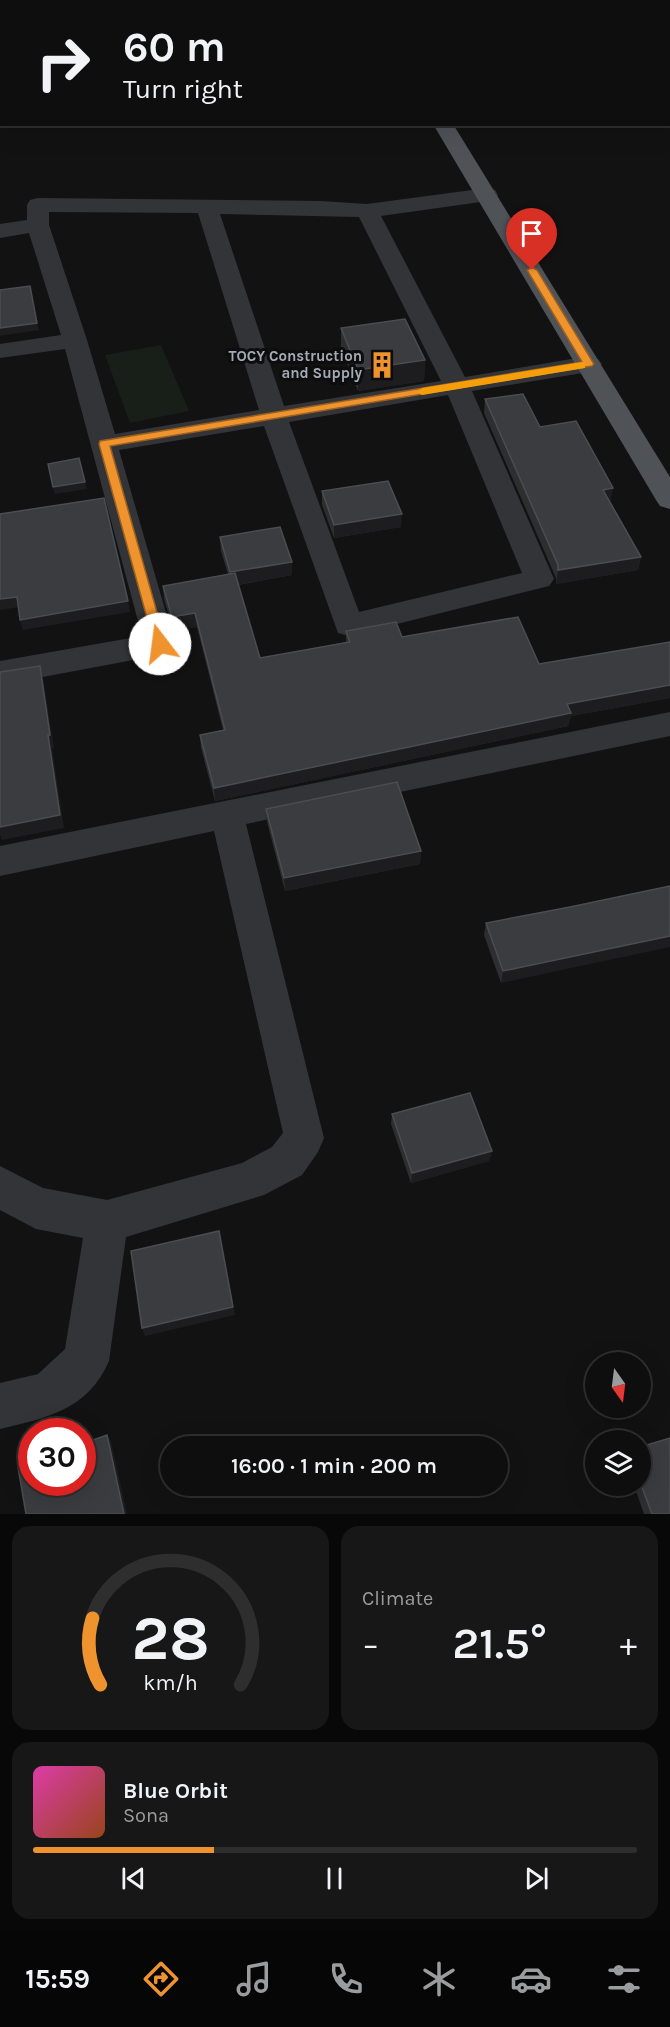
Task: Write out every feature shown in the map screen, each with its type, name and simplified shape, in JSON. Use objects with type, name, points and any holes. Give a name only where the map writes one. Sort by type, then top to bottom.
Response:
[{"type":"main road","points":[[444,126],[670,500]]},
{"type":"street","points":[[0,673],[160,644],[108,497],[104,444],[75,340],[38,225],[38,205],[321,208],[367,211],[487,195]]},
{"type":"street","points":[[207,207],[274,416],[349,625],[539,579],[457,386],[367,211]]},
{"type":"street","points":[[0,231],[38,225]]},
{"type":"street","points":[[0,351],[75,340]]},
{"type":"street","points":[[104,444],[589,364]]},
{"type":"street","points":[[0,861],[670,724]]},
{"type":"street","points":[[0,1186],[36,1208],[107,1221],[249,1181],[287,1161],[304,1138],[227,815]]},
{"type":"street","points":[[0,1406],[50,1394],[86,1362],[107,1221]]},
{"type":"shaded area","points":[[161,345],[189,411],[130,423],[105,355]]},
{"type":"building","points":[[30,286],[37,323],[0,328],[0,290]]},
{"type":"building","points":[[405,319],[425,360],[358,370],[341,328]]},
{"type":"building","points":[[523,394],[540,427],[576,421],[613,488],[603,490],[641,557],[558,570],[558,565],[485,399]]},
{"type":"building","points":[[79,458],[85,482],[53,487],[48,464]]},
{"type":"building","points":[[388,481],[402,514],[334,525],[322,491]]},
{"type":"building","points":[[104,498],[128,601],[20,620],[17,597],[0,599],[0,514]]},
{"type":"building","points":[[280,527],[292,562],[230,572],[220,537]]},
{"type":"building","points":[[235,573],[260,658],[350,642],[346,631],[396,622],[402,637],[518,617],[539,664],[670,642],[670,685],[567,704],[571,713],[214,788],[200,735],[225,730],[195,613],[172,617],[163,586]]},
{"type":"building","points":[[40,666],[60,815],[0,827],[0,672]]},
{"type":"building","points":[[397,782],[421,851],[284,878],[266,809]]},
{"type":"building","points":[[670,886],[670,936],[503,971],[486,923],[570,907]]},
{"type":"building","points":[[470,1093],[492,1151],[412,1173],[392,1114]]},
{"type":"building","points":[[219,1231],[233,1307],[142,1328],[131,1251]]},
{"type":"building","points":[[107,1435],[124,1514],[26,1514],[23,1496],[96,1496],[96,1439]]},
{"type":"building","points":[[670,1438],[670,1514],[652,1514],[645,1496],[651,1496],[651,1444]]},
{"type":"slow traffic","points":[[422,392],[582,365]]},
{"type":"place","name":"TOCY Construction and Supply","points":[[382,365]]},
{"type":"route","points":[[160,644],[104,444],[589,364],[532,270]]}]
